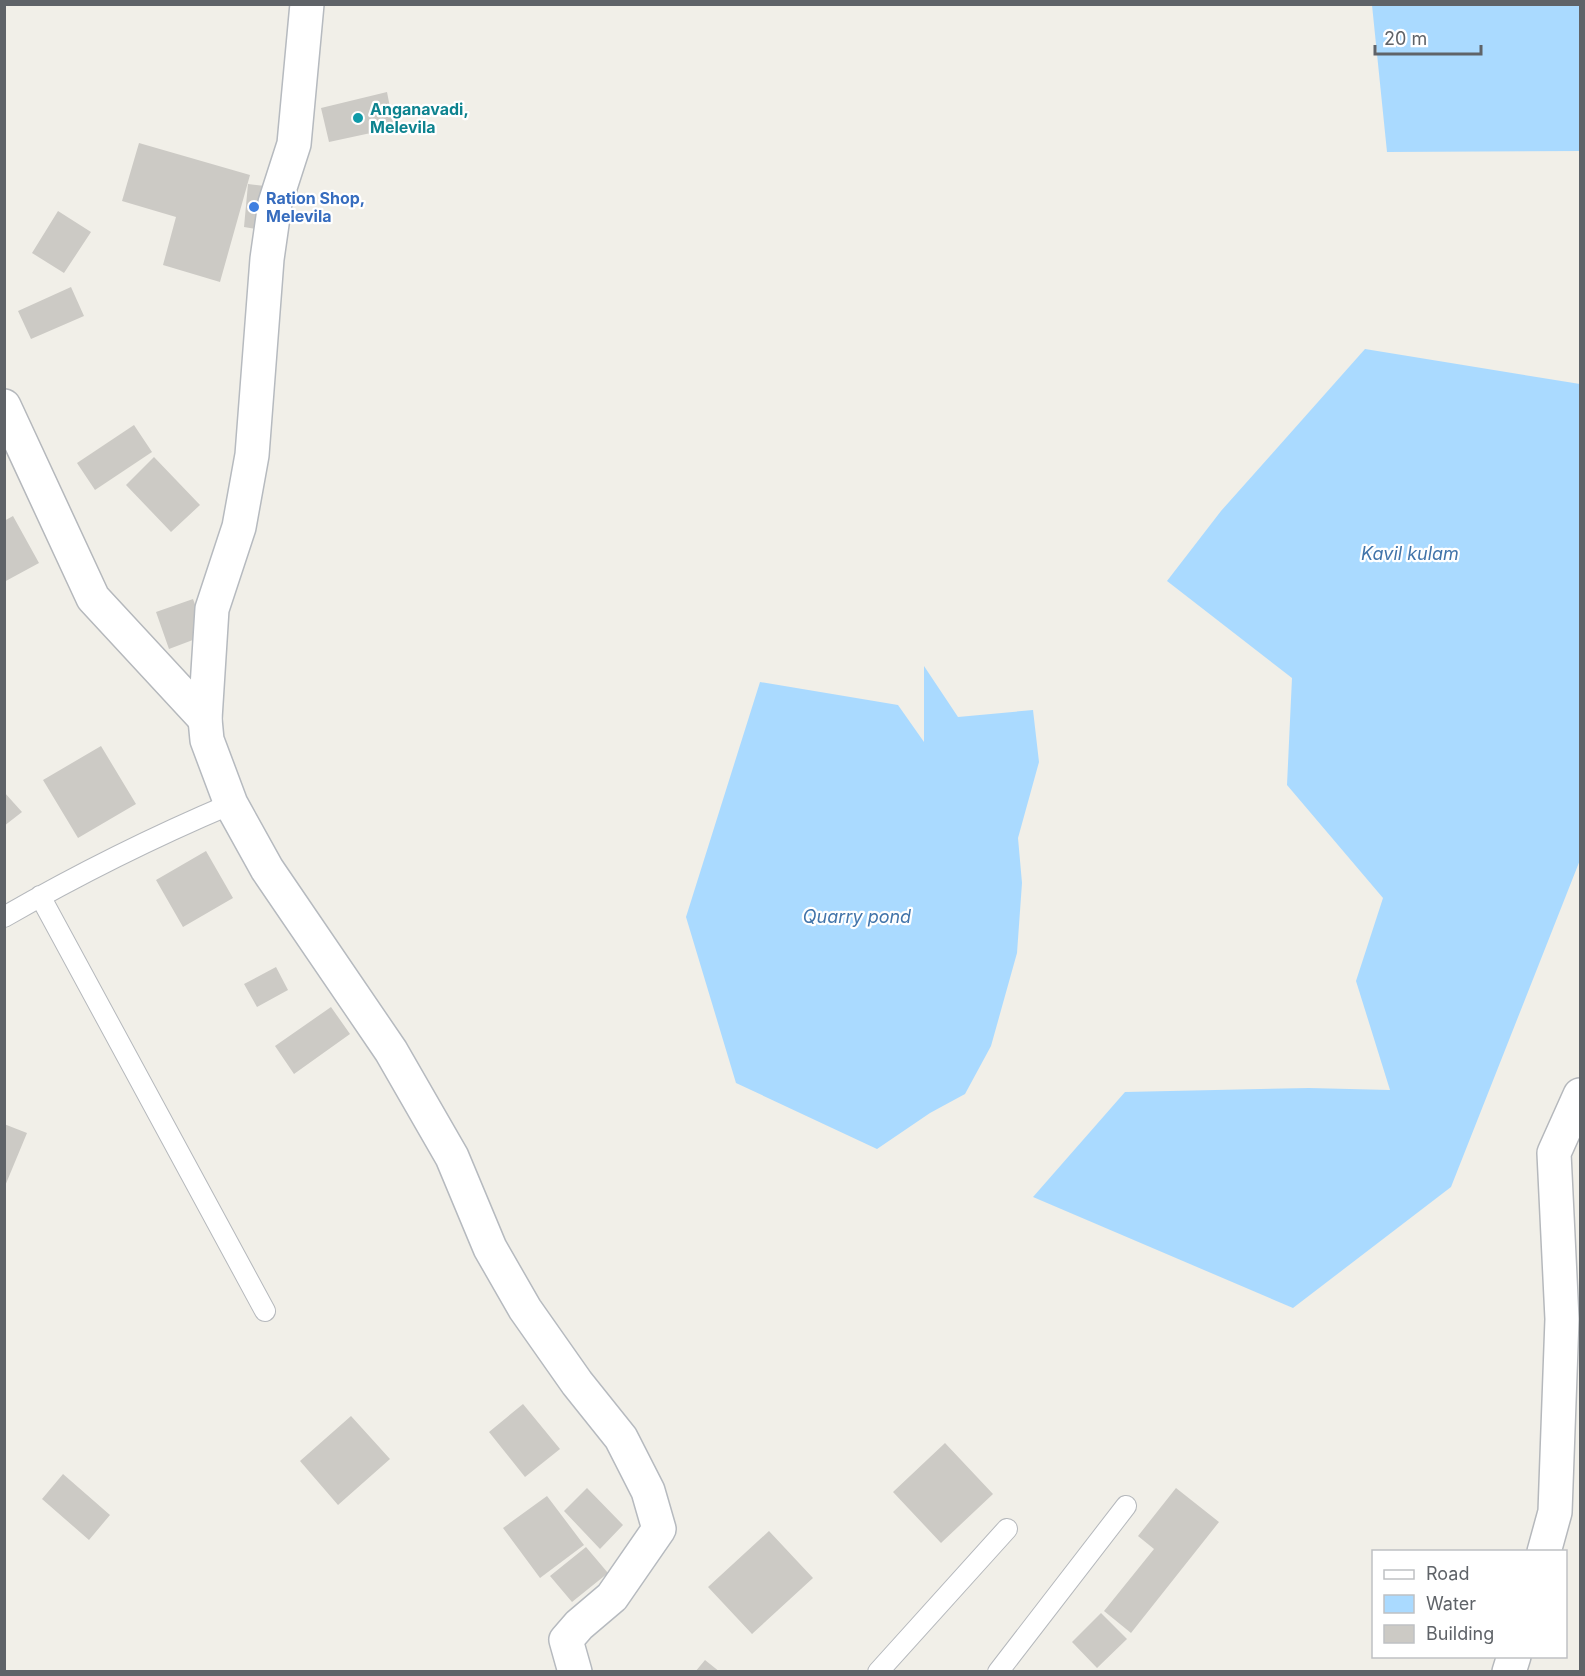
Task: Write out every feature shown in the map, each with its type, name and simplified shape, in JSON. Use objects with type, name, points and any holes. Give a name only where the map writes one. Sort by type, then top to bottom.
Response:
[{"type":"main road","points":[[307,4],[294,144],[275,203],[267,259],[252,455],[239,527],[212,609],[205,719],[207,740],[231,804],[267,869],[392,1051],[452,1157],[490,1248],[525,1309],[577,1383],[621,1438],[648,1491],[659,1529],[612,1597],[579,1625],[566,1640],[575,1671]]},
{"type":"main road","points":[[4,406],[93,598],[205,719]]},
{"type":"main road","points":[[1544,1550],[1555,1512],[1562,1319],[1554,1153],[1581,1095]]},
{"type":"lane","points":[[4,917],[40,896],[170,830],[231,804]]},
{"type":"lane","points":[[40,896],[265,1311]]},
{"type":"lane","points":[[998,1671],[1126,1506]]},
{"type":"lane","points":[[878,1671],[1007,1529]]},
{"type":"water","points":[[1372,5],[1580,5],[1580,151],[1387,152]]},
{"type":"water","name":"Kavil kulam","points":[[1365,349],[1580,384],[1580,860],[1451,1187],[1293,1308],[1033,1197],[1125,1092],[1309,1088],[1390,1090],[1356,981],[1383,898],[1287,785],[1292,678],[1167,581],[1221,511]]},
{"type":"water","name":"Quarry pond","points":[[924,666],[958,717],[1033,710],[1039,762],[1018,838],[1022,883],[1017,953],[991,1046],[965,1094],[930,1113],[877,1149],[736,1083],[686,917],[760,682],[898,705],[924,742]]},
{"type":"building","name":"Anganavadi, Melevila","points":[[387,92],[394,128],[329,142],[321,108]]},
{"type":"building","points":[[139,143],[250,175],[220,282],[163,265],[176,217],[122,201]]},
{"type":"building","name":"Ration Shop, Melevila","points":[[248,184],[265,186],[261,230],[244,227]]},
{"type":"building","points":[[58,211],[91,232],[64,273],[32,253]]},
{"type":"building","points":[[71,287],[84,316],[31,339],[18,311]]},
{"type":"building","points":[[134,425],[152,452],[95,490],[77,463]]},
{"type":"building","points":[[154,457],[200,505],[171,532],[126,485]]},
{"type":"building","points":[[13,516],[39,563],[4,582],[4,521]]},
{"type":"building","points":[[193,599],[206,635],[169,649],[156,612]]},
{"type":"building","points":[[101,746],[136,804],[78,838],[43,780]]},
{"type":"building","points":[[4,792],[22,812],[4,826]]},
{"type":"building","points":[[206,851],[233,898],[183,927],[156,880]]},
{"type":"building","points":[[276,967],[288,990],[257,1007],[244,984]]},
{"type":"building","points":[[331,1007],[350,1034],[294,1074],[275,1046]]},
{"type":"building","points":[[4,1124],[27,1133],[5,1186],[4,1186]]},
{"type":"building","points":[[523,1404],[560,1449],[525,1477],[489,1432]]},
{"type":"building","points":[[351,1416],[390,1459],[338,1505],[300,1461]]},
{"type":"building","points":[[945,1443],[993,1494],[941,1543],[893,1492]]},
{"type":"building","points":[[63,1474],[110,1515],[89,1540],[42,1499]]},
{"type":"building","points":[[587,1488],[623,1525],[600,1549],[564,1511]]},
{"type":"building","points":[[1176,1488],[1219,1522],[1131,1633],[1104,1611],[1154,1549],[1138,1536]]},
{"type":"building","points":[[547,1496],[584,1545],[540,1578],[503,1528]]},
{"type":"building","points":[[769,1531],[813,1578],[752,1634],[708,1587]]},
{"type":"building","points":[[586,1547],[608,1573],[572,1602],[550,1576]]},
{"type":"building","points":[[1101,1613],[1127,1639],[1097,1668],[1072,1642]]},
{"type":"building","points":[[705,1660],[720,1672],[695,1672]]},
{"type":"place","name":"Anganavadi, Melevila","points":[[358,118]]},
{"type":"place","name":"Ration Shop, Melevila","points":[[254,207]]}]
